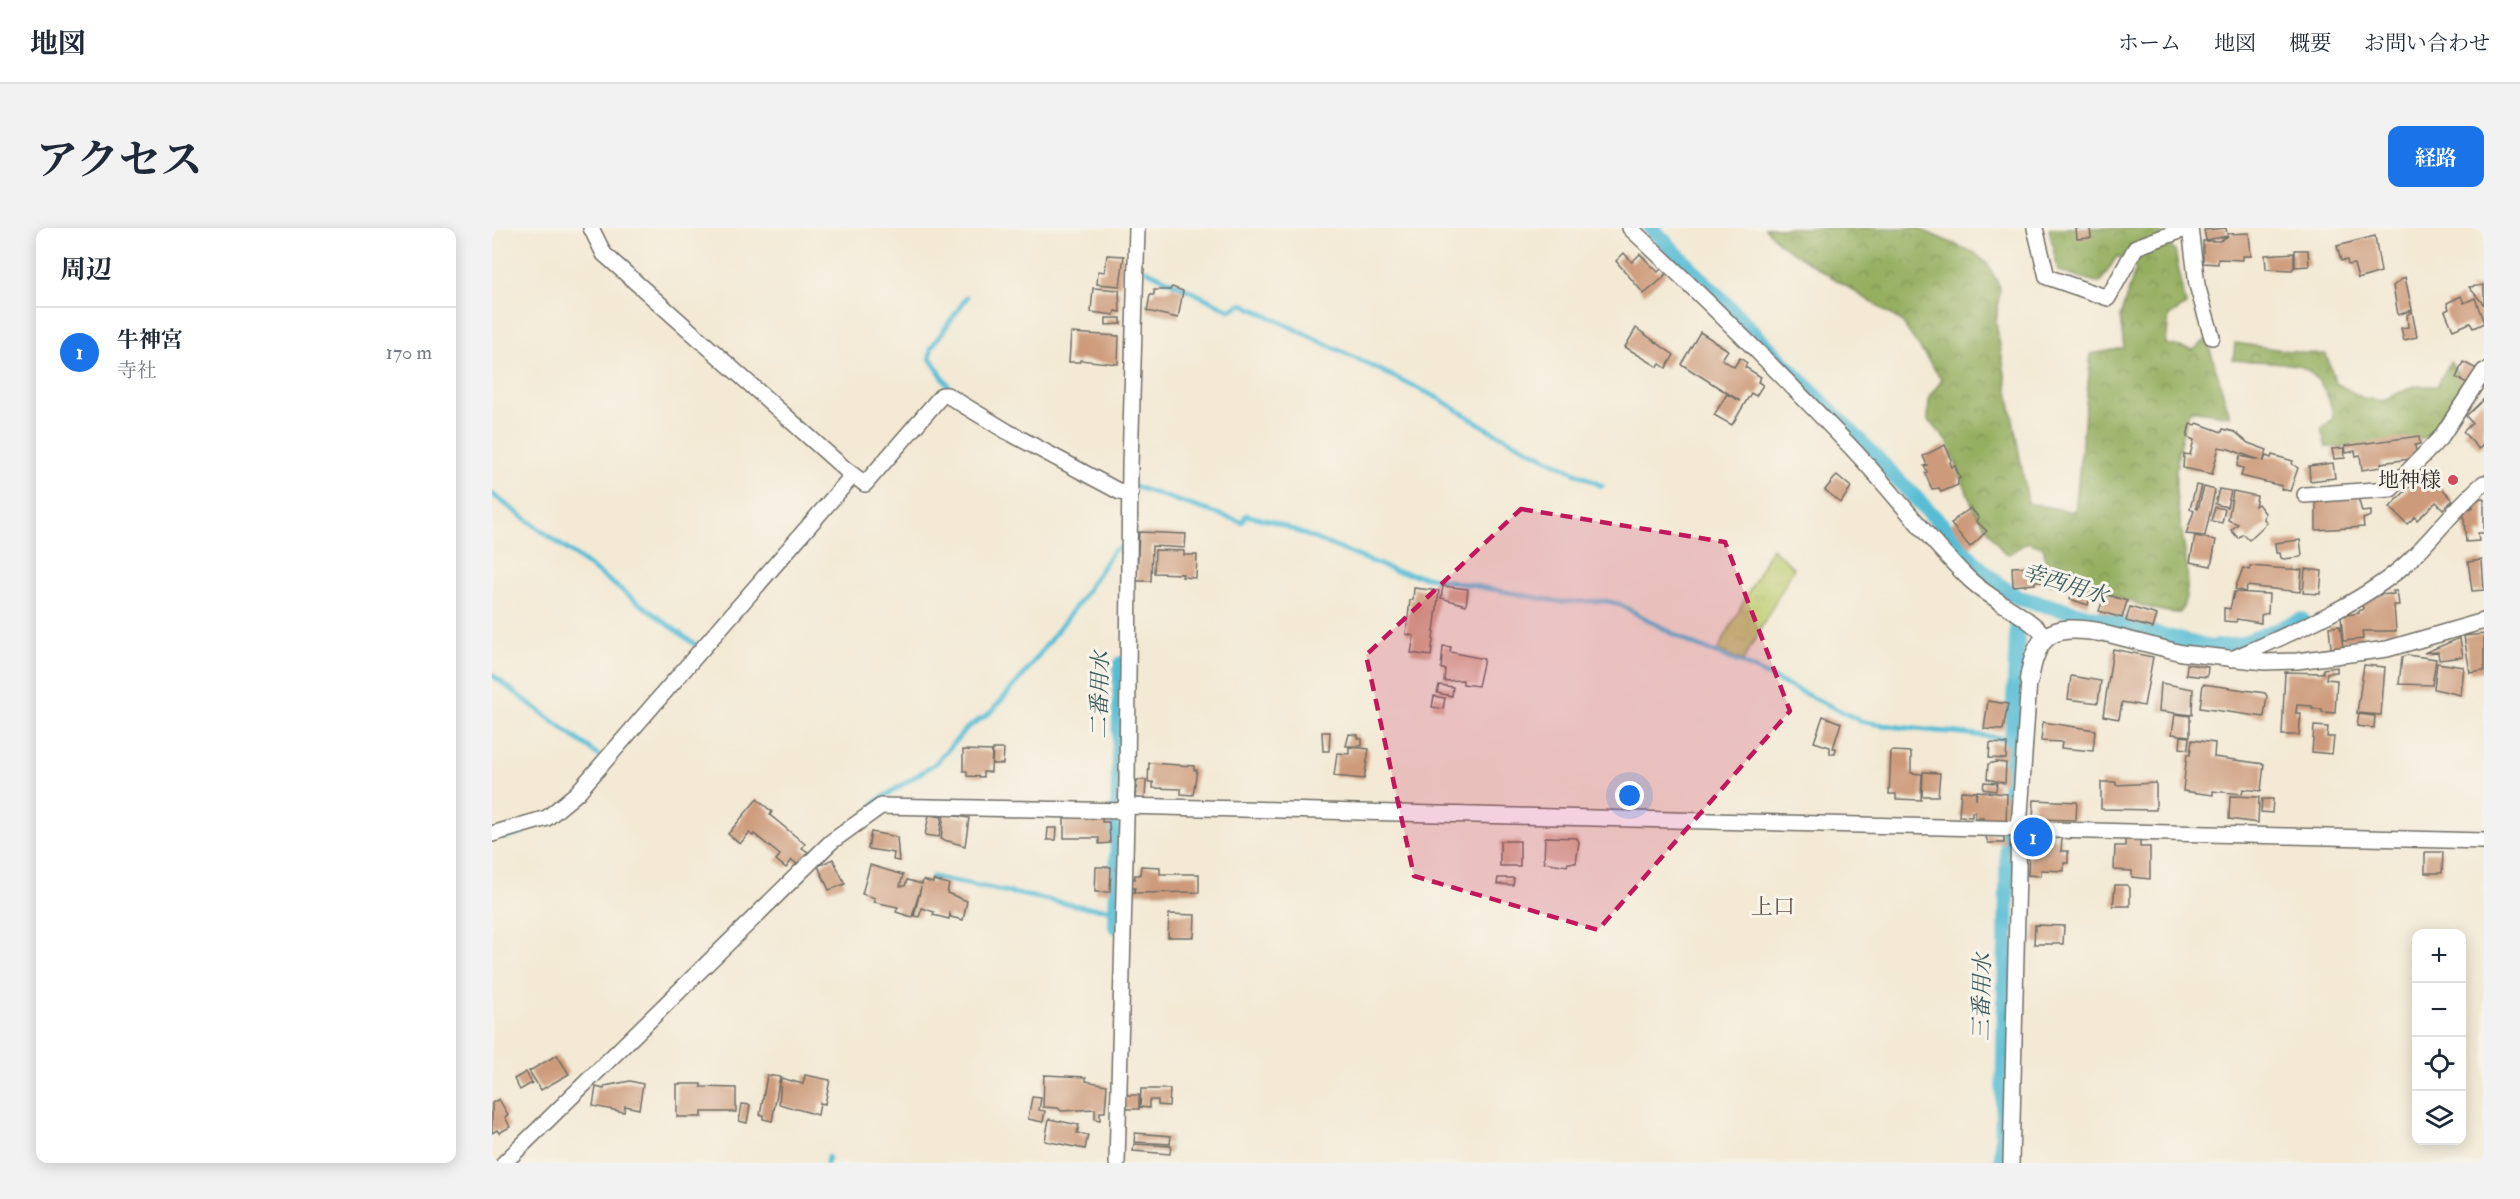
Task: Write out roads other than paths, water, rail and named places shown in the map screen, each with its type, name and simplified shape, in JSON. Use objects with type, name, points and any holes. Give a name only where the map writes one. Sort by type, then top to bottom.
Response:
[{"type":"street","points":[[591,228],[604,254],[853,475],[865,483],[942,395],[946,395],[1008,432],[1120,492],[1131,494]]},
{"type":"street","points":[[1117,1163],[1121,809],[1137,228]]},
{"type":"street","points":[[1630,228],[1686,280],[1846,442],[1966,577],[1989,597],[2038,628],[2046,637]]},
{"type":"street","points":[[2035,228],[2047,277],[2108,298],[2136,247],[2189,228],[2197,285],[2212,337]]},
{"type":"street","points":[[2305,495],[2391,489],[2441,437],[2484,371]]},
{"type":"street","points":[[492,834],[547,818],[578,793],[853,475]]},
{"type":"street","points":[[2229,660],[2363,596],[2410,560],[2459,504],[2484,483]]},
{"type":"street","points":[[2012,1163],[2019,829],[2029,680],[2034,652],[2046,637],[2069,629],[2099,632],[2182,653],[2229,660],[2296,661],[2387,649],[2484,621]]},
{"type":"street","points":[[504,1163],[831,842],[881,806],[1121,809],[2484,841]]},
{"type":"waterway","name":"幸西用水","points":[[1651,228],[1946,529],[1980,568],[2019,598],[2210,648],[2239,645],[2302,620]]},
{"type":"waterway","points":[[1146,270],[1230,310],[1243,304],[1438,398],[1488,429],[1602,486]]},
{"type":"waterway","points":[[947,390],[948,385],[930,358],[931,348],[967,297]]},
{"type":"waterway","points":[[1136,487],[1242,522],[1246,515],[1274,522],[1395,571],[1560,602],[1606,601],[1619,604],[1690,643],[1744,664],[1861,721],[2012,740]]},
{"type":"waterway","points":[[492,494],[697,646]]},
{"type":"waterway","points":[[874,803],[936,763],[967,728],[991,712],[1022,677],[1080,601],[1113,551],[1124,546]]},
{"type":"waterway","name":"三番用水","points":[[2009,808],[2018,617]]},
{"type":"waterway","name":"二番用水","points":[[1116,926],[1121,664]]},
{"type":"waterway","points":[[492,675],[598,755]]},
{"type":"waterway","points":[[504,838],[523,832]]},
{"type":"waterway","name":"三番用水","points":[[2002,1163],[2008,833]]},
{"type":"waterway","points":[[932,877],[1084,907],[1116,910]]},
{"type":"waterway","points":[[827,1163],[828,1157]]},
{"type":"place","name":"地神様","points":[[2453,480]]},
{"type":"place","name":"牛神宮","points":[[2033,837]]},
{"type":"district","name":"上口","points":[[1773,907]]}]
